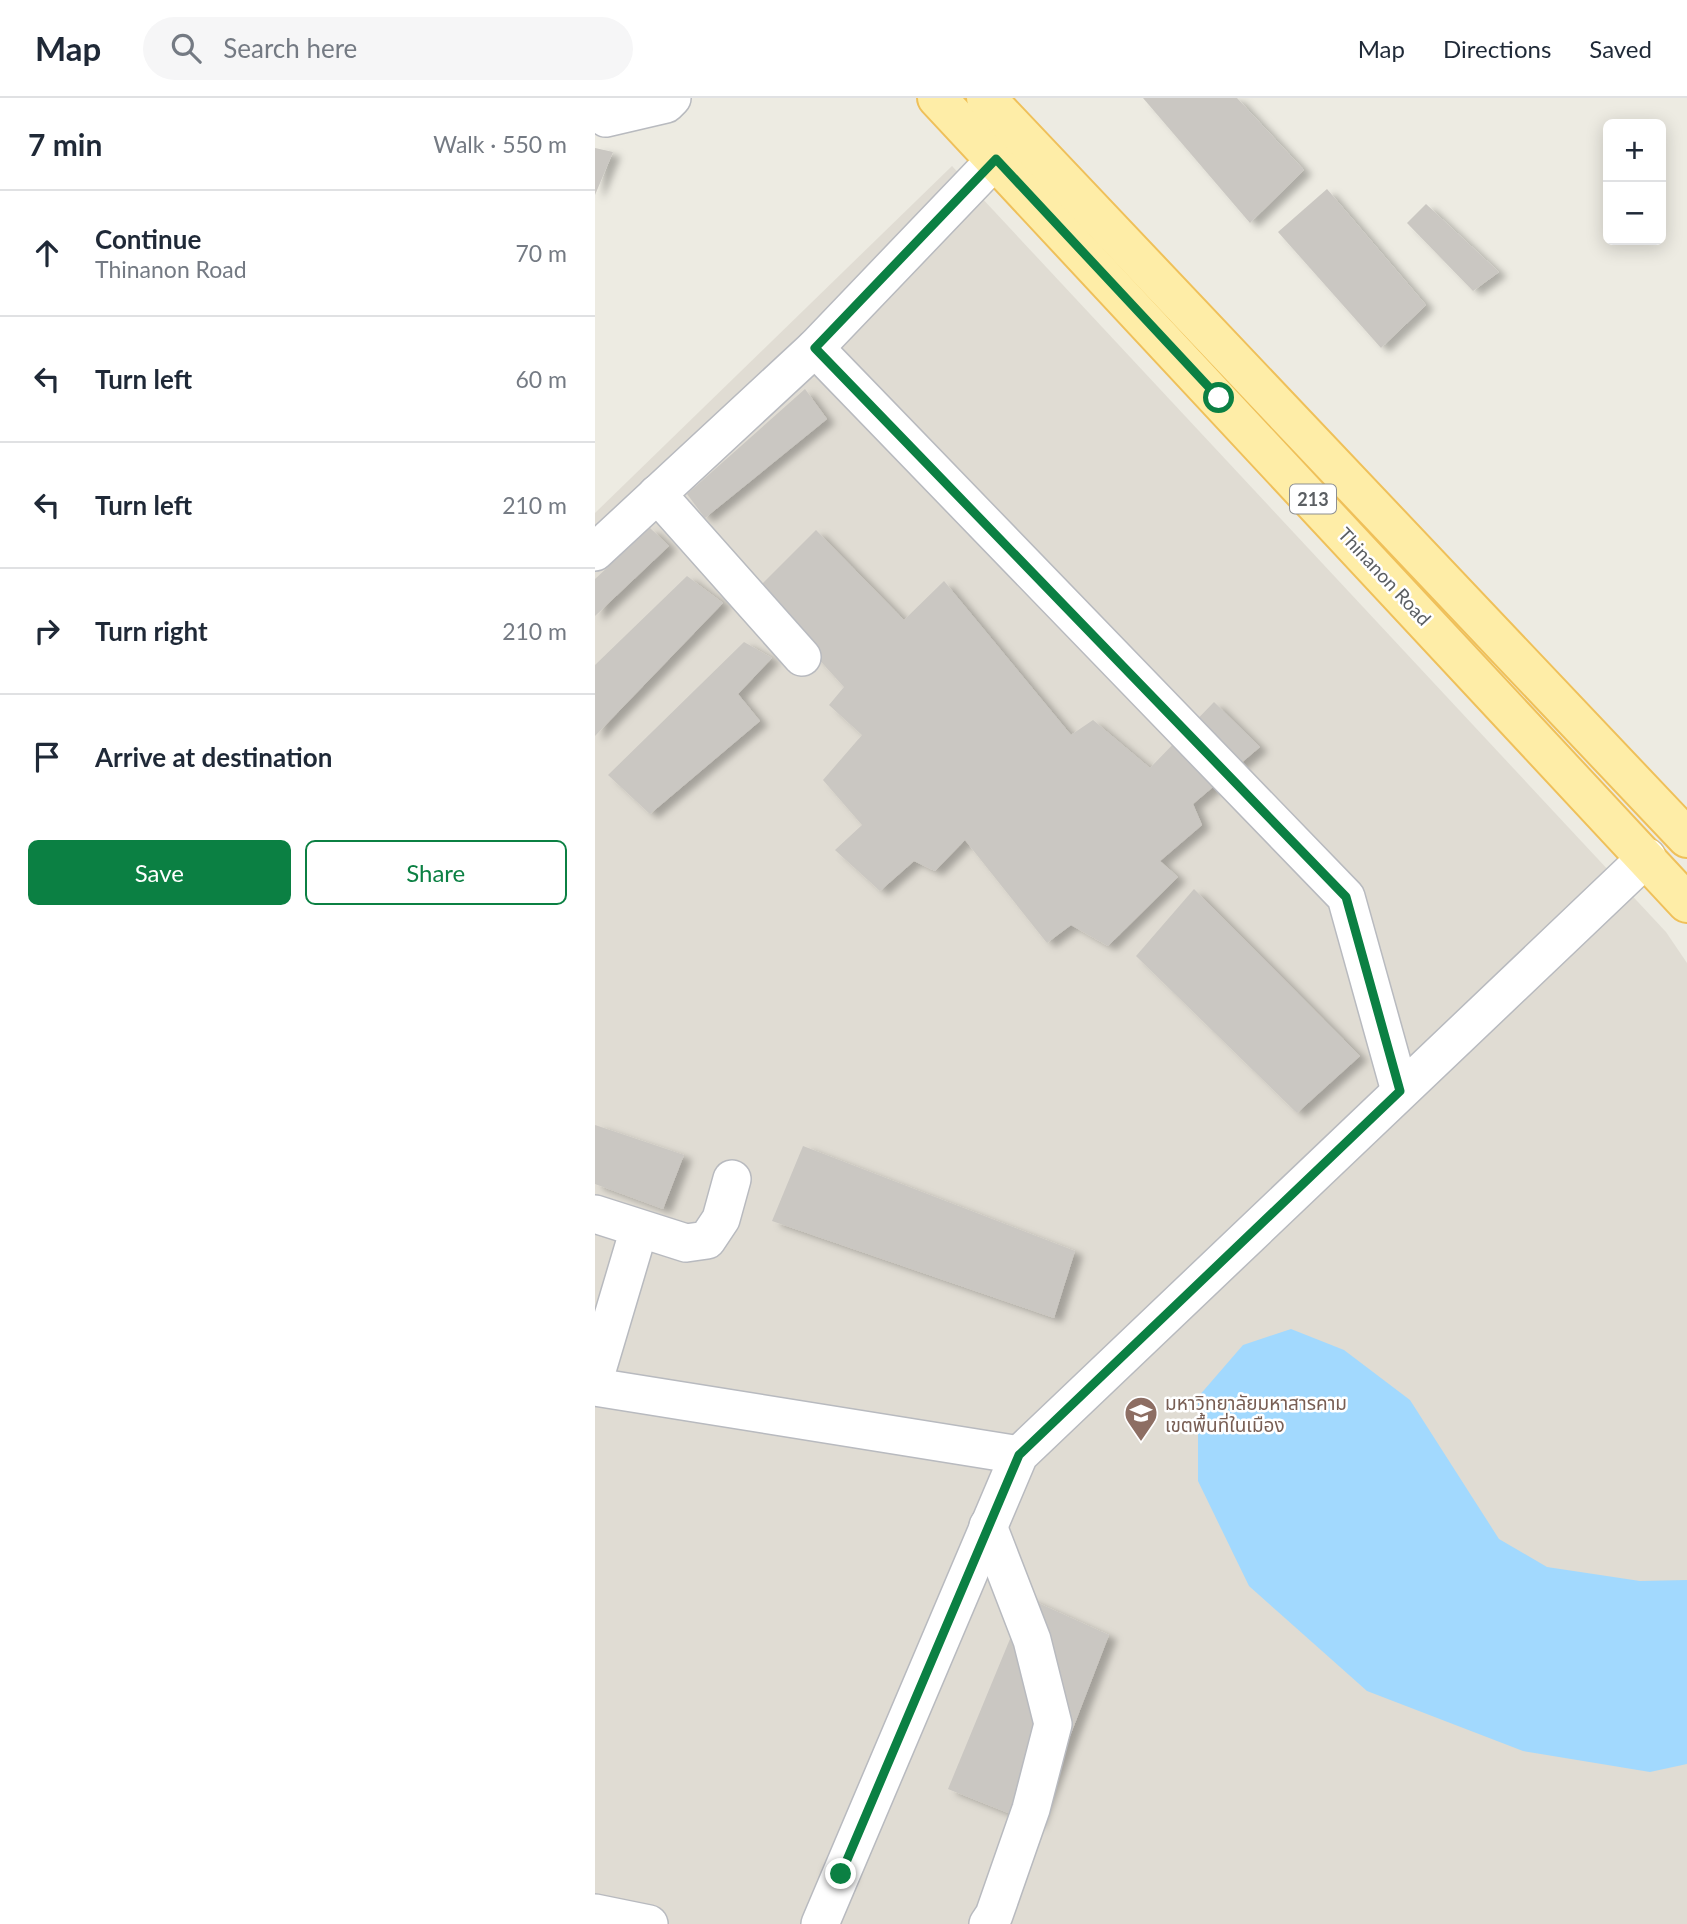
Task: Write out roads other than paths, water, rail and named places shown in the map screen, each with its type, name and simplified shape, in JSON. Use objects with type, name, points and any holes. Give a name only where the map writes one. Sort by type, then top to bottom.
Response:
[{"type":"main road","name":"Thinanon Road","points":[[937,98],[1687,902]]},
{"type":"main road","name":"Thinanon Road","points":[[986,98],[1682,833]]},
{"type":"main road","points":[[1647,857],[1682,833]]},
{"type":"street","points":[[595,108],[607,118],[666,104],[672,98]]},
{"type":"street","points":[[595,552],[815,348],[996,159]]},
{"type":"street","points":[[815,348],[1346,897],[1400,1091]]},
{"type":"street","points":[[657,494],[802,657]]},
{"type":"street","points":[[820,1924],[1019,1455],[1647,857]]},
{"type":"street","points":[[595,1214],[686,1243],[707,1240],[721,1219],[732,1180]]},
{"type":"street","points":[[595,1377],[639,1229]]},
{"type":"street","points":[[595,1387],[1019,1455]]},
{"type":"street","points":[[988,1526],[1032,1640],[1053,1724],[1031,1809],[994,1915],[988,1924]]},
{"type":"street","points":[[595,1913],[649,1924]]},
{"type":"water","points":[[1291,1329],[1344,1350],[1410,1400],[1499,1539],[1547,1567],[1640,1581],[1687,1580],[1687,1764],[1650,1772],[1523,1751],[1367,1691],[1249,1586],[1198,1481],[1198,1397],[1243,1345]]},
{"type":"place","name":"มหาวิทยาลัยมหาสารคาม เขตพื้นที่ในเมือง","points":[[1141,1443]]}]
